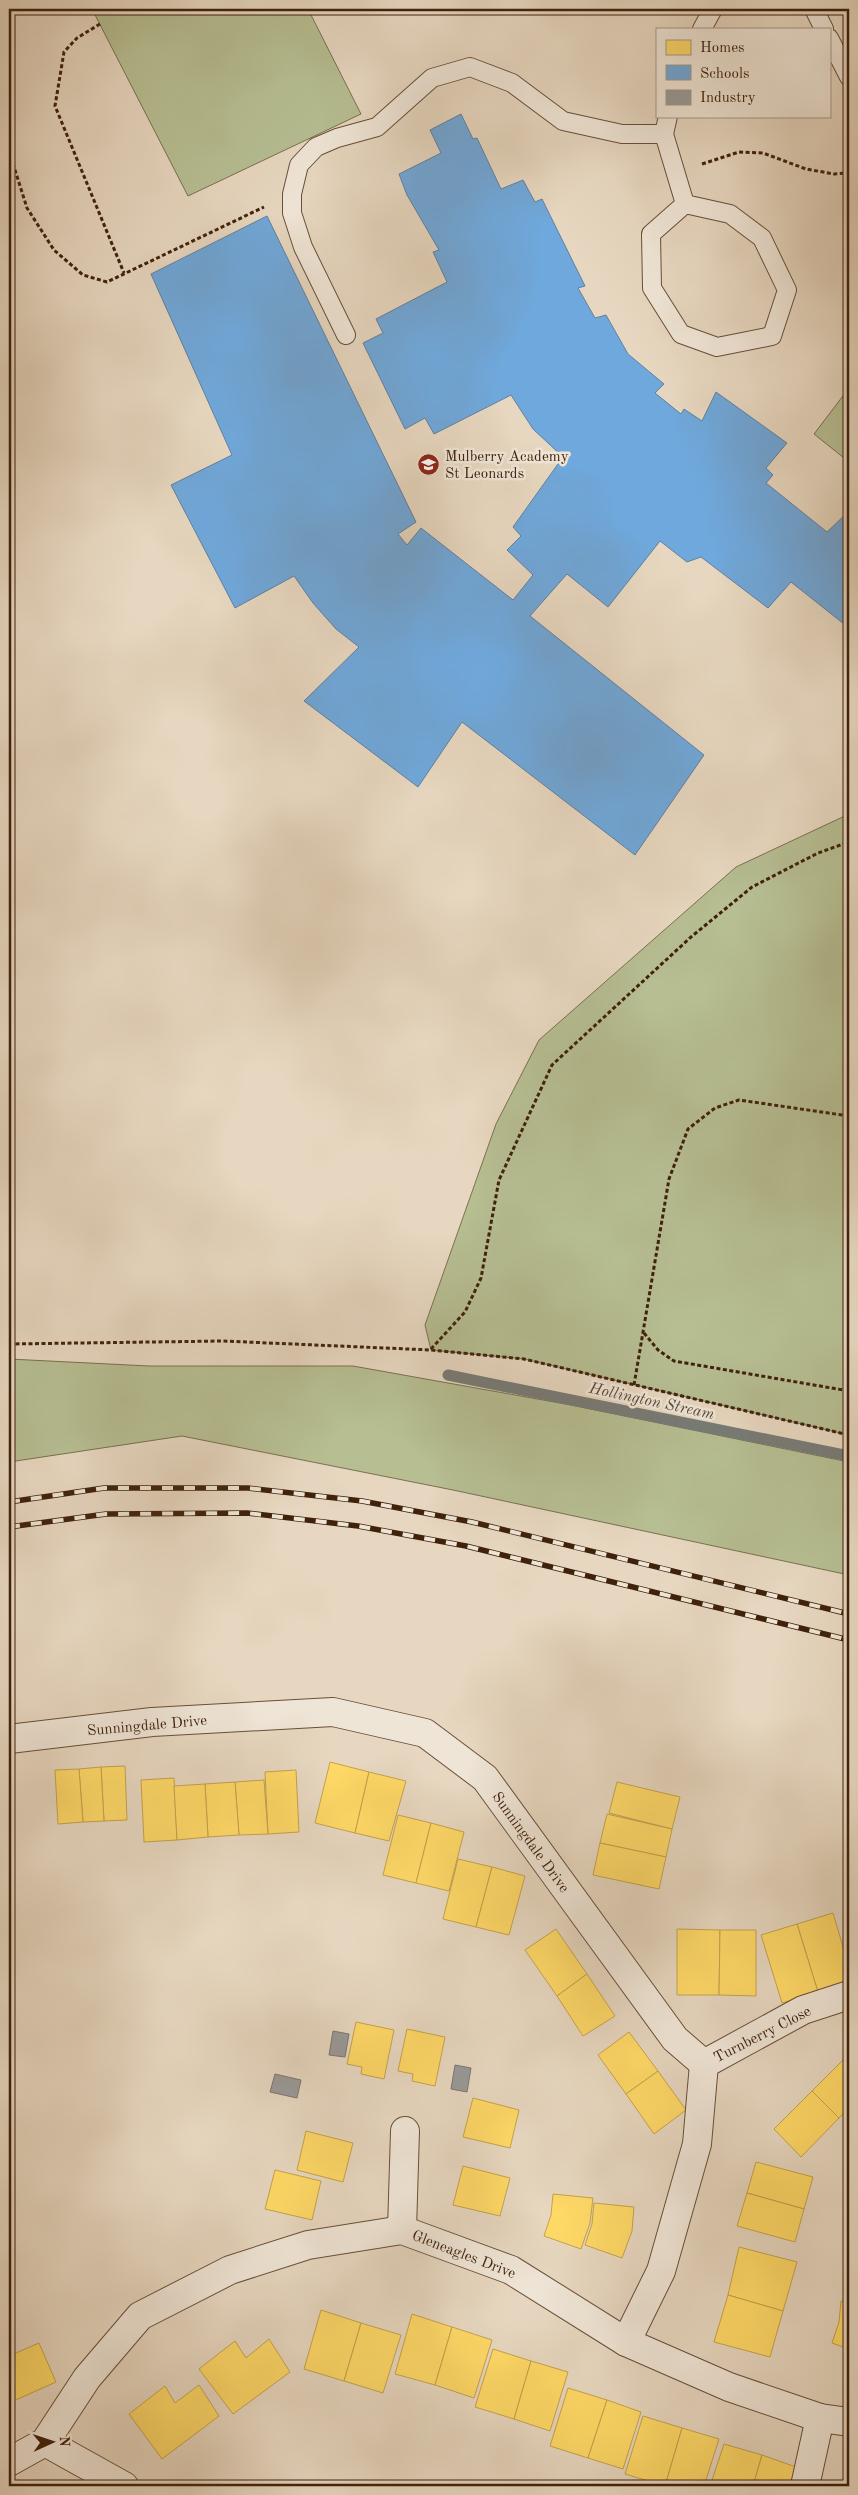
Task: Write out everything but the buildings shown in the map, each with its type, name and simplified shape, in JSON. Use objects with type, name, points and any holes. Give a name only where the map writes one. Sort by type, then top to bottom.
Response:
[{"type":"street","name":"Sunningdale Drive","points":[[9,1739],[152,1722],[333,1712],[426,1733],[485,1778],[676,2038],[704,2064]]},
{"type":"street","name":"Turnberry Close","points":[[704,2064],[803,2010],[849,1995]]},
{"type":"street","points":[[626,2342],[662,2272],[697,2144],[704,2064]]},
{"type":"street","points":[[402,2230],[404,2131]]},
{"type":"street","name":"Gleneagles Drive","points":[[9,2462],[44,2442],[87,2378],[140,2316],[230,2270],[308,2245],[402,2230],[511,2270],[626,2342],[729,2387],[820,2418],[849,2422]]},
{"type":"street","points":[[805,2486],[820,2418]]},
{"type":"street","points":[[44,2442],[124,2486]]},
{"type":"lane","points":[[703,28],[713,9]]},
{"type":"lane","points":[[814,9],[824,28]]},
{"type":"lane","points":[[830,40],[849,77]]},
{"type":"lane","points":[[346,335],[303,247],[292,213],[292,194],[299,165],[316,147],[338,138],[377,127],[432,78],[470,67],[512,83],[563,121],[622,134],[664,134]]},
{"type":"lane","points":[[668,118],[664,134],[685,204]]},
{"type":"lane","points":[[685,204],[730,214],[762,238],[787,290],[772,336],[717,347],[681,334],[652,288],[651,234],[685,204]]},
{"type":"path","points":[[100,24],[77,38],[64,52],[55,106],[124,273]]},
{"type":"path","points":[[9,151],[27,208],[54,250],[83,275],[107,282],[292,194]]},
{"type":"path","points":[[676,173],[739,152],[763,153],[806,169],[834,174],[849,173]]},
{"type":"path","points":[[431,1350],[464,1312],[481,1278],[499,1180],[552,1065],[691,936],[752,887],[818,853],[849,842]]},
{"type":"path","points":[[634,1385],[669,1179],[688,1129],[715,1108],[739,1100],[849,1116]]},
{"type":"path","points":[[644,1333],[658,1350],[674,1361],[849,1392]]},
{"type":"path","points":[[9,1344],[223,1341],[431,1350],[524,1359],[849,1435]]},
{"type":"green space","points":[[92,9],[308,9],[361,114],[188,196]]},
{"type":"green space","points":[[849,388],[849,462],[814,434]]},
{"type":"green space","points":[[849,814],[849,1435],[524,1359],[431,1350],[425,1325],[496,1124],[539,1040],[736,867]]},
{"type":"green space","points":[[9,1359],[149,1366],[353,1366],[571,1405],[849,1462],[849,1575],[453,1490],[182,1436],[9,1462]]},
{"type":"waterway","name":"Hollington Stream","points":[[448,1375],[849,1456]]},
{"type":"railway","points":[[9,1502],[104,1488],[248,1488],[362,1501],[472,1522],[849,1614]]},
{"type":"railway","points":[[9,1527],[106,1514],[247,1513],[358,1526],[466,1546],[849,1640]]},
{"type":"place","name":"Mulberry Academy St Leonards","points":[[429,465]]}]
